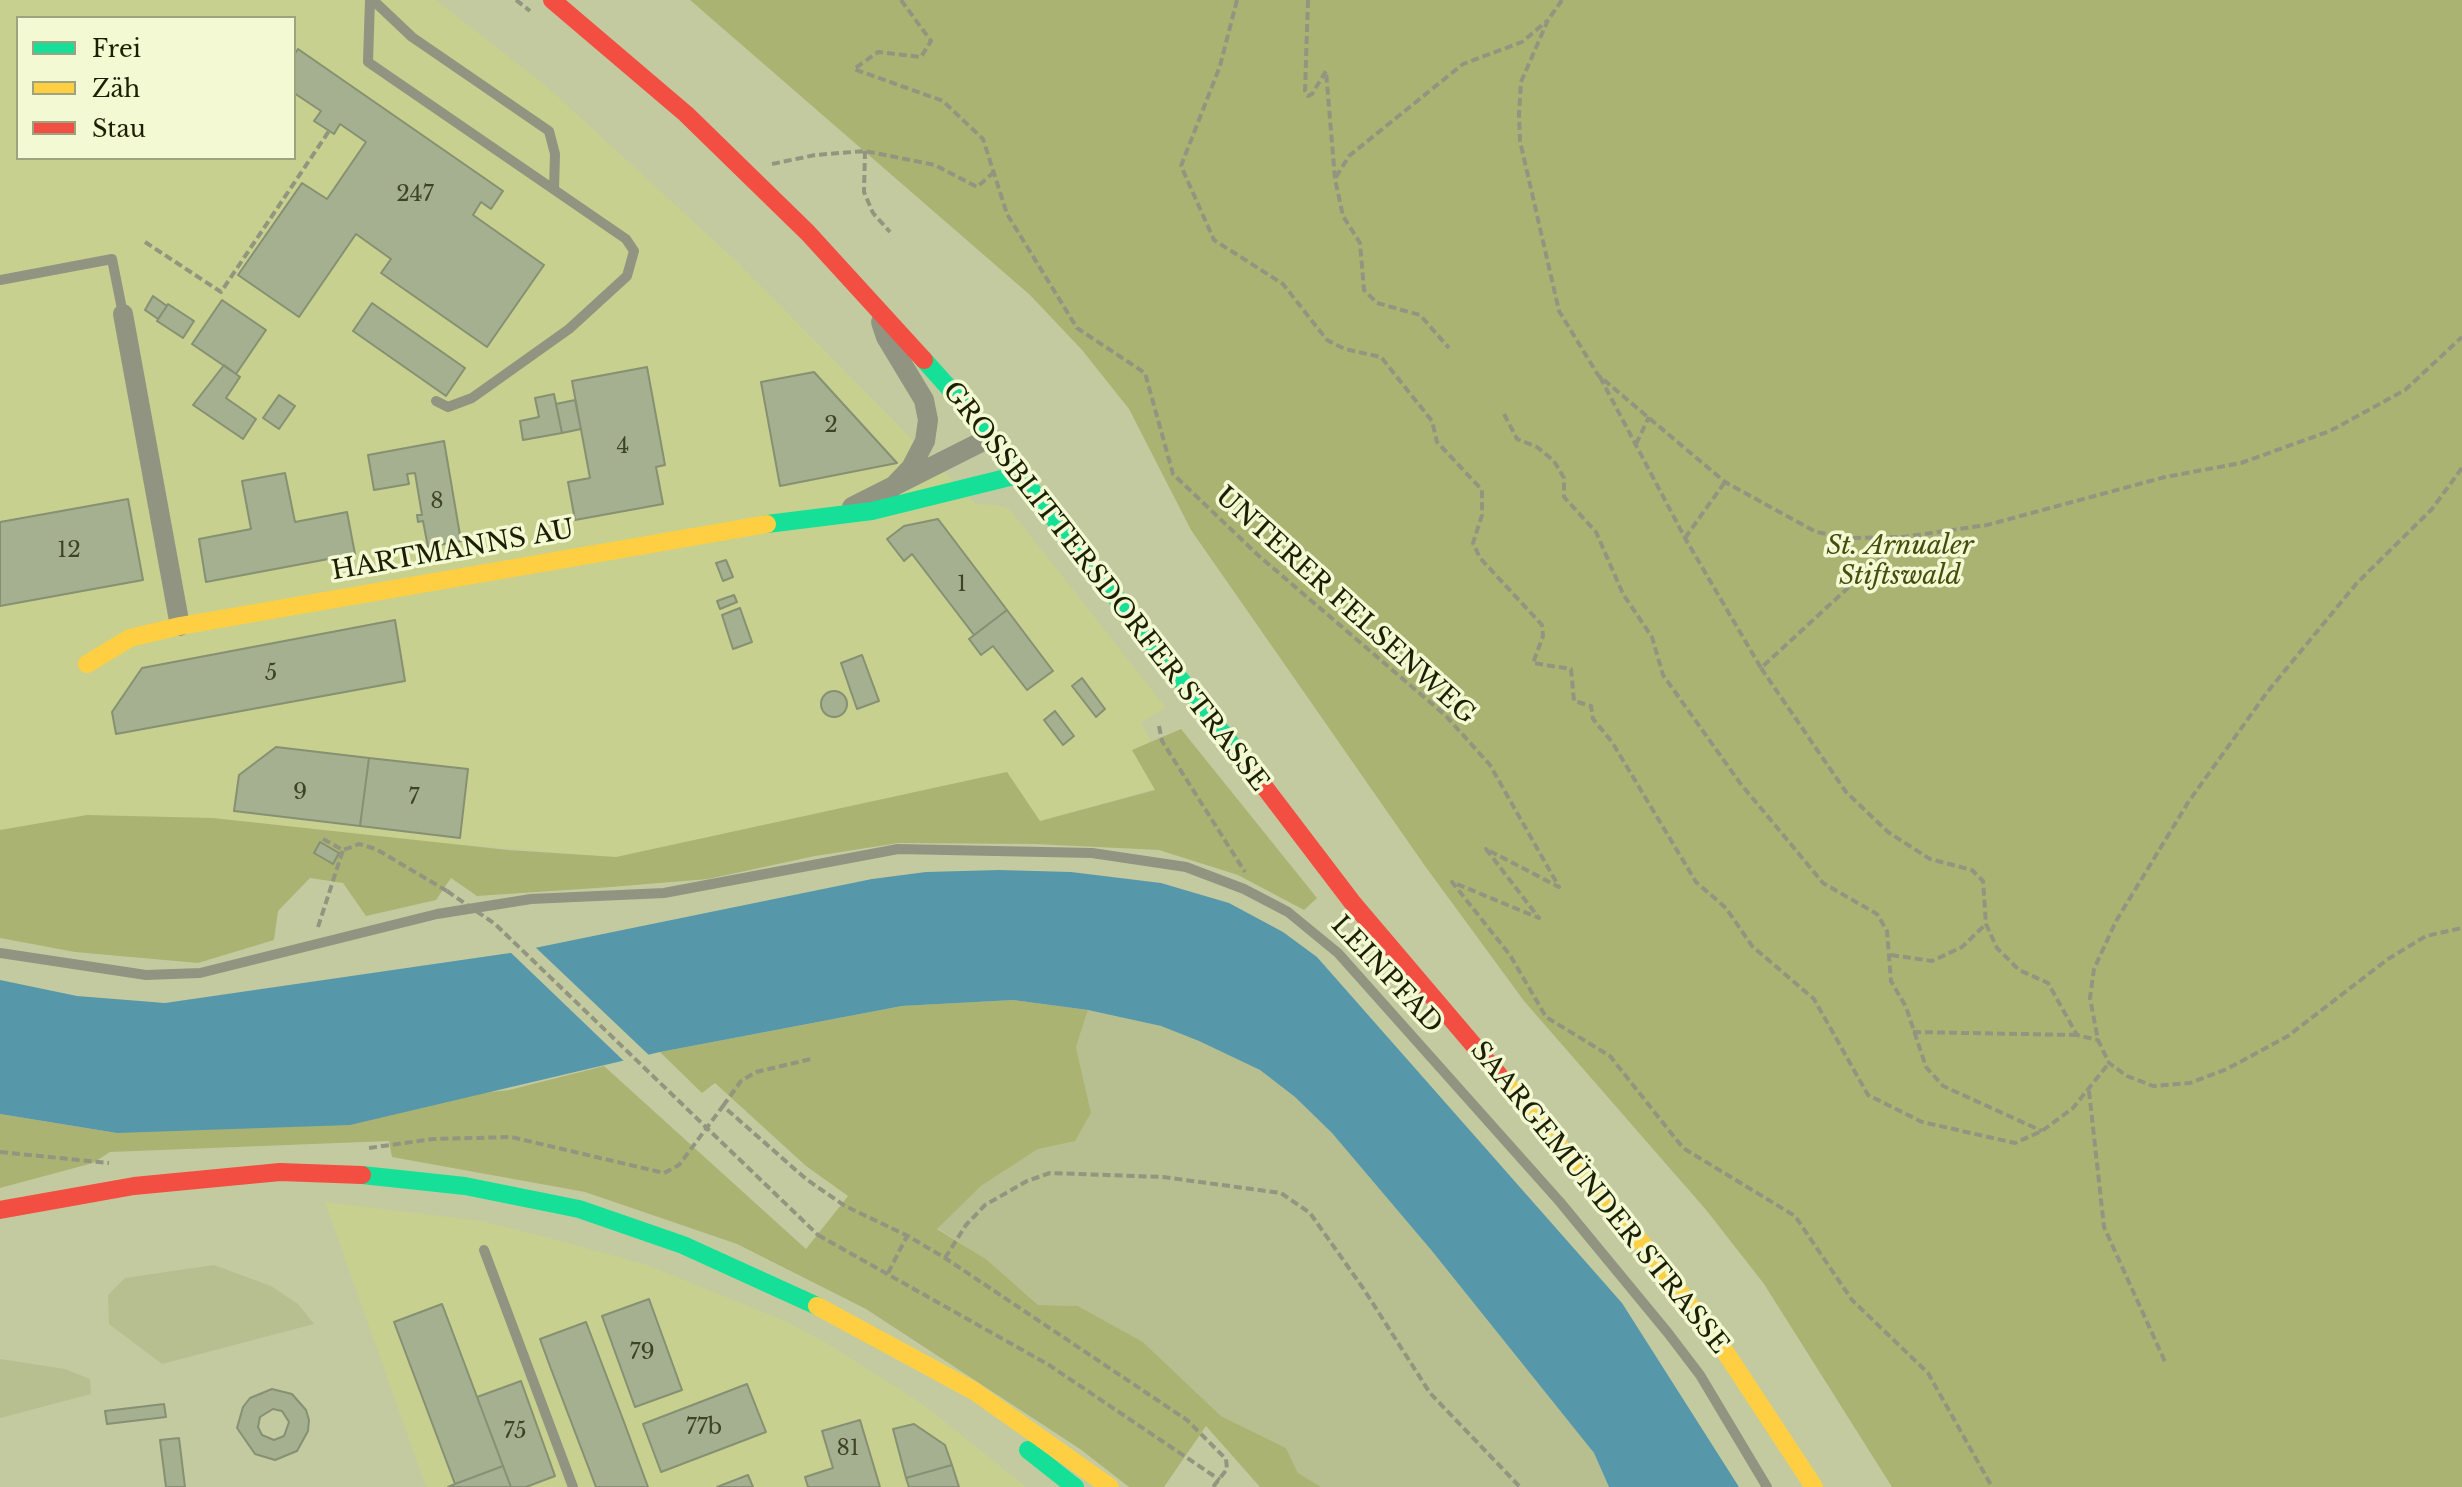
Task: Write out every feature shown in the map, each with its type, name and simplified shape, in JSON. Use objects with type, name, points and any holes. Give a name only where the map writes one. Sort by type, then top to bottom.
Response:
[{"type":"main road","name":"GROSSBLITTERSDORFER STRASSE","points":[[552,0],[686,114],[808,233],[991,437],[1166,658],[1352,902],[1429,994]]},
{"type":"main road","name":"HARTMANNS AU","points":[[87,664],[130,638],[180,626],[837,513],[884,509],[1022,474]]},
{"type":"main road","name":"SAARGEMÜNDER STRASSE","points":[[1429,994],[1651,1254],[1726,1353],[1814,1487]]},
{"type":"main road","points":[[0,1210],[134,1186],[280,1172],[345,1173],[465,1186],[579,1209],[671,1241],[791,1292],[974,1391],[1110,1487]]},
{"type":"main road","points":[[899,1352],[935,1384],[1075,1487]]},
{"type":"street","name":"HARTMANNS AU","points":[[877,310],[886,337],[924,400],[928,420],[925,441],[911,468],[890,490]]},
{"type":"street","points":[[123,314],[180,626]]},
{"type":"street","name":"HARTMANNS AU","points":[[837,513],[890,490],[991,437]]},
{"type":"lane","points":[[371,0],[368,62],[626,239],[634,251],[627,276],[569,329],[501,379],[459,403],[448,407],[436,401]]},
{"type":"lane","points":[[371,0],[412,37],[549,131],[555,154],[554,189]]},
{"type":"lane","points":[[0,280],[112,259],[123,314]]},
{"type":"lane","name":"LEINPFAD","points":[[0,953],[90,969],[173,976],[232,967],[452,911],[531,899],[664,893],[898,849],[1124,855],[1186,867],[1261,898],[1288,912],[1323,937],[1560,1202],[1700,1375],[1767,1487]]},
{"type":"lane","points":[[484,1250],[573,1487]]},
{"type":"path","points":[[768,165],[815,155],[865,151],[935,165],[977,187],[993,173],[983,139],[943,101],[854,69],[878,52],[921,57],[931,41],[901,0]]},
{"type":"path","points":[[1237,0],[1220,66],[1181,166],[1214,240],[1283,284],[1327,340],[1345,349],[1381,357],[1432,421],[1437,442],[1482,490],[1482,515],[1473,543],[1480,558],[1542,625],[1543,636],[1533,663],[1571,669],[1574,701],[1591,706],[1593,719],[1612,742],[1696,882],[1726,908],[1752,946],[1814,999],[1868,1095],[1922,1122],[2015,1143],[2042,1131],[2073,1108],[2109,1063]]},
{"type":"path","points":[[1308,0],[1305,91],[1308,96],[1312,94],[1326,71],[1335,179],[1343,216],[1360,243],[1364,290],[1377,303],[1420,315],[1449,348]]},
{"type":"path","points":[[1562,0],[1548,20],[1521,82],[1520,141],[1559,311],[1598,375],[1685,538],[1761,668],[1846,792],[1899,839],[1930,859],[1972,870],[1983,881],[1986,924],[1997,948],[2019,970],[2048,983],[2077,1035]]},
{"type":"path","points":[[1335,179],[1349,156],[1463,64],[1522,42],[1548,20]]},
{"type":"path","points":[[145,242],[221,292],[329,131]]},
{"type":"path","points":[[865,151],[864,192],[873,213],[890,232]]},
{"type":"path","name":"UNTERER FELSENWEG","points":[[993,173],[1007,214],[1077,328],[1145,373],[1173,474],[1259,556],[1445,715],[1490,765],[1559,887],[1486,849],[1539,918],[1452,882],[1510,955],[1546,1017],[1610,1056],[1683,1148],[1795,1216],[1852,1300],[1928,1373],[1992,1487]]},
{"type":"path","points":[[285,195],[291,199]]},
{"type":"path","points":[[1598,375],[1725,482],[1816,532],[1848,538],[1903,537],[1987,525],[2165,477],[2241,463],[2330,431],[2405,390],[2462,337]]},
{"type":"path","points":[[1504,414],[1517,439],[1537,447],[1554,461],[1564,478],[1564,497],[1596,532],[1623,594],[1652,637],[1663,675],[1789,845],[1823,883],[1877,914],[1887,931],[1891,981],[1906,1007],[1926,1067],[1943,1086],[2042,1131]]},
{"type":"path","points":[[1636,445],[1649,417]]},
{"type":"path","points":[[2462,468],[2432,509],[2357,583],[2268,691],[2189,801],[2116,921],[2094,969],[2090,998],[2098,1040],[2109,1063],[2153,1086],[2190,1083],[2227,1069],[2288,1036],[2388,959],[2426,936],[2462,928]]},
{"type":"path","points":[[1685,538],[1725,482]]},
{"type":"path","points":[[1761,668],[1903,537]]},
{"type":"path","points":[[1159,726],[1162,741],[1261,898]]},
{"type":"path","points":[[323,839],[343,850],[359,844],[376,849],[495,924],[818,1235],[1049,1365],[1220,1480]]},
{"type":"path","points":[[312,946],[343,850]]},
{"type":"path","points":[[1891,955],[1932,961],[1962,947],[1986,924]]},
{"type":"path","points":[[1913,1032],[2077,1035],[2098,1040]]},
{"type":"path","points":[[585,1154],[664,1173],[679,1165],[741,1081],[756,1072],[811,1059]]},
{"type":"path","points":[[2089,1088],[2104,1227],[2166,1364]]},
{"type":"path","points":[[723,1106],[806,1179],[845,1206],[908,1236],[945,1258],[1187,1420],[1226,1459],[1227,1469],[1213,1487]]},
{"type":"path","points":[[945,1258],[966,1225],[985,1205],[1027,1181],[1050,1173],[1163,1177],[1281,1193],[1310,1213],[1430,1393],[1520,1487]]},
{"type":"path","points":[[888,1273],[908,1236]]},
{"type":"shaded area","points":[[0,0],[436,0],[546,86],[736,261],[976,504],[1007,508],[1166,708],[1141,722],[1151,742],[1132,751],[1155,789],[1039,821],[1007,772],[616,857],[87,815],[0,830]]},
{"type":"shaded area","points":[[1088,1010],[1161,1026],[1199,1041],[1260,1070],[1295,1097],[1332,1133],[1432,1251],[1594,1453],[1609,1487],[1321,1487],[1298,1473],[1286,1448],[1221,1416],[1143,1342],[1078,1306],[1038,1305],[986,1259],[937,1228],[981,1186],[1038,1149],[1075,1140],[1091,1113],[1076,1047]]},
{"type":"shaded area","points":[[325,1202],[481,1221],[557,1240],[647,1265],[785,1321],[823,1341],[921,1403],[1026,1487],[426,1487]]},
{"type":"shaded area","points":[[214,1265],[271,1286],[298,1304],[314,1324],[162,1364],[109,1324],[108,1295],[125,1278]]},
{"type":"shaded area","points":[[0,1359],[65,1369],[90,1379],[91,1394],[0,1418]]},
{"type":"green space","name":"St. Arnualer Stiftswald","points":[[690,0],[2462,0],[2462,1487],[1892,1487],[1764,1284],[1707,1211],[1524,1001],[1425,866],[1191,530],[1129,409],[1082,350],[1030,295]]},
{"type":"green space","points":[[1181,729],[1317,898],[1304,910],[1238,875],[1159,850],[1035,844],[899,843],[815,856],[708,879],[611,887],[477,896],[451,878],[436,900],[366,916],[343,883],[310,878],[278,911],[274,940],[198,963],[75,952],[0,938],[0,830],[87,815],[213,818],[508,850],[616,857],[1007,772],[1040,821],[1155,790],[1132,750]]},
{"type":"green space","points":[[1013,1000],[1088,1010],[1076,1047],[1091,1113],[1075,1141],[1038,1149],[981,1186],[937,1229],[986,1259],[1038,1305],[1078,1306],[1143,1342],[1221,1416],[1286,1448],[1298,1473],[1321,1487],[1260,1487],[1206,1426],[1164,1487],[1129,1487],[1080,1449],[866,1309],[737,1244],[585,1192],[392,1157],[389,1141],[110,1152],[93,1163],[0,1188],[0,1114],[117,1133],[509,1090],[604,1066],[806,1249],[848,1196],[806,1166],[715,1083],[702,1093],[660,1052],[902,1006]]},
{"type":"water","points":[[926,872],[1071,872],[1161,883],[1229,903],[1283,932],[1317,957],[1622,1303],[1739,1487],[1609,1487],[1594,1453],[1432,1251],[1332,1133],[1295,1097],[1260,1070],[1199,1041],[1161,1026],[1088,1010],[1013,1000],[902,1006],[660,1052],[350,1125],[117,1133],[0,1114],[0,980],[77,996],[165,1003],[510,953],[872,879]]},
{"type":"pier","points":[[532,944],[652,1058],[627,1064],[507,949]]},
{"type":"building","points":[[298,49],[503,191],[491,209],[481,202],[473,215],[544,265],[487,347],[381,273],[391,259],[356,234],[299,317],[238,275],[302,183],[327,199],[366,142],[340,124],[334,134],[314,121],[321,111],[296,94]]},
{"type":"building","points":[[153,296],[167,306],[158,319],[145,310]]},
{"type":"building","points":[[222,300],[266,330],[236,374],[192,344]]},
{"type":"building","points":[[372,303],[465,368],[446,396],[353,331]]},
{"type":"building","points":[[168,304],[194,321],[183,338],[157,321]]},
{"type":"building","points":[[224,365],[240,377],[226,398],[256,419],[243,439],[193,405]]},
{"type":"building","points":[[647,367],[665,465],[656,467],[663,504],[575,520],[568,482],[590,478],[572,381]]},
{"type":"building","points":[[814,372],[897,463],[780,486],[761,382]]},
{"type":"building","points":[[554,394],[562,433],[523,440],[520,421],[539,417],[535,398]]},
{"type":"building","points":[[279,395],[295,406],[279,429],[263,418]]},
{"type":"building","points":[[575,400],[581,429],[562,433],[556,404]]},
{"type":"building","points":[[444,441],[461,541],[428,547],[423,521],[418,522],[417,515],[422,515],[415,473],[407,474],[409,484],[374,490],[368,455]]},
{"type":"building","points":[[285,473],[295,522],[347,512],[355,554],[206,582],[199,539],[251,529],[242,481]]},
{"type":"building","points":[[128,499],[143,580],[0,606],[0,522]]},
{"type":"building","points":[[938,519],[1007,610],[974,635],[912,554],[904,561],[887,539],[904,526]]},
{"type":"building","points":[[726,560],[733,577],[723,581],[716,563]]},
{"type":"building","points":[[734,595],[737,602],[720,609],[717,601]]},
{"type":"building","points":[[740,608],[752,642],[733,649],[722,615]]},
{"type":"building","points":[[1007,610],[1053,671],[1027,690],[993,646],[981,655],[969,639]]},
{"type":"building","points":[[395,620],[405,681],[116,734],[112,712],[142,668]]},
{"type":"building","points":[[862,655],[879,701],[857,709],[841,663]]},
{"type":"building","points":[[1082,678],[1105,709],[1096,717],[1072,686]]},
{"type":"building","points":[[834,691],[843,695],[847,704],[843,713],[834,717],[825,713],[821,704],[825,695]]},
{"type":"building","points":[[1055,711],[1074,736],[1063,745],[1044,720]]},
{"type":"building","points":[[276,747],[369,758],[360,826],[234,811],[239,775]]},
{"type":"building","points":[[369,758],[468,769],[460,838],[360,826]]},
{"type":"building","points":[[320,842],[339,853],[333,864],[314,853]]},
{"type":"building","points":[[649,1299],[682,1390],[635,1407],[602,1316]]},
{"type":"building","points":[[442,1304],[503,1466],[455,1484],[394,1322]]},
{"type":"building","points":[[586,1322],[648,1487],[596,1487],[551,1369],[540,1339]]},
{"type":"building","points":[[521,1381],[555,1476],[526,1487],[511,1487],[477,1397]]},
{"type":"building","points":[[747,1384],[766,1432],[661,1472],[643,1424]]},
{"type":"building","points":[[272,1389],[292,1394],[306,1410],[309,1420],[308,1431],[297,1451],[275,1460],[255,1454],[237,1428],[243,1407],[250,1398]],"holes":[[[273,1409],[282,1411],[289,1422],[284,1436],[274,1440],[262,1435],[258,1427],[260,1417]]]},
{"type":"building","points":[[164,1404],[166,1417],[107,1424],[105,1411]]},
{"type":"building","points":[[860,1420],[880,1487],[808,1487],[805,1477],[833,1468],[822,1431]]},
{"type":"building","points":[[914,1424],[945,1445],[952,1465],[906,1478],[893,1429]]},
{"type":"building","points":[[179,1438],[185,1487],[166,1487],[160,1440]]},
{"type":"building","points":[[952,1465],[959,1487],[909,1487],[906,1478]]},
{"type":"building","points":[[503,1466],[511,1487],[448,1487],[455,1484]]},
{"type":"building","points":[[748,1475],[753,1487],[717,1487]]},
{"type":"traffic: fast","points":[[924,360],[967,408],[1250,768]]},
{"type":"traffic: fast","points":[[767,524],[872,511],[1022,474]]},
{"type":"traffic: fast","points":[[362,1175],[465,1186],[579,1209],[683,1245],[817,1306]]},
{"type":"traffic: fast","points":[[1028,1450],[1075,1487]]},
{"type":"traffic: slow","points":[[87,664],[130,638],[180,626],[767,524]]},
{"type":"traffic: slow","points":[[1499,1075],[1651,1254],[1726,1353],[1814,1487]]},
{"type":"traffic: slow","points":[[817,1306],[974,1391],[1110,1487]]},
{"type":"traffic: jam","points":[[552,0],[686,114],[808,233],[924,360]]},
{"type":"traffic: jam","points":[[1250,768],[1352,902],[1499,1075]]},
{"type":"traffic: jam","points":[[0,1210],[134,1186],[280,1172],[362,1175]]}]
